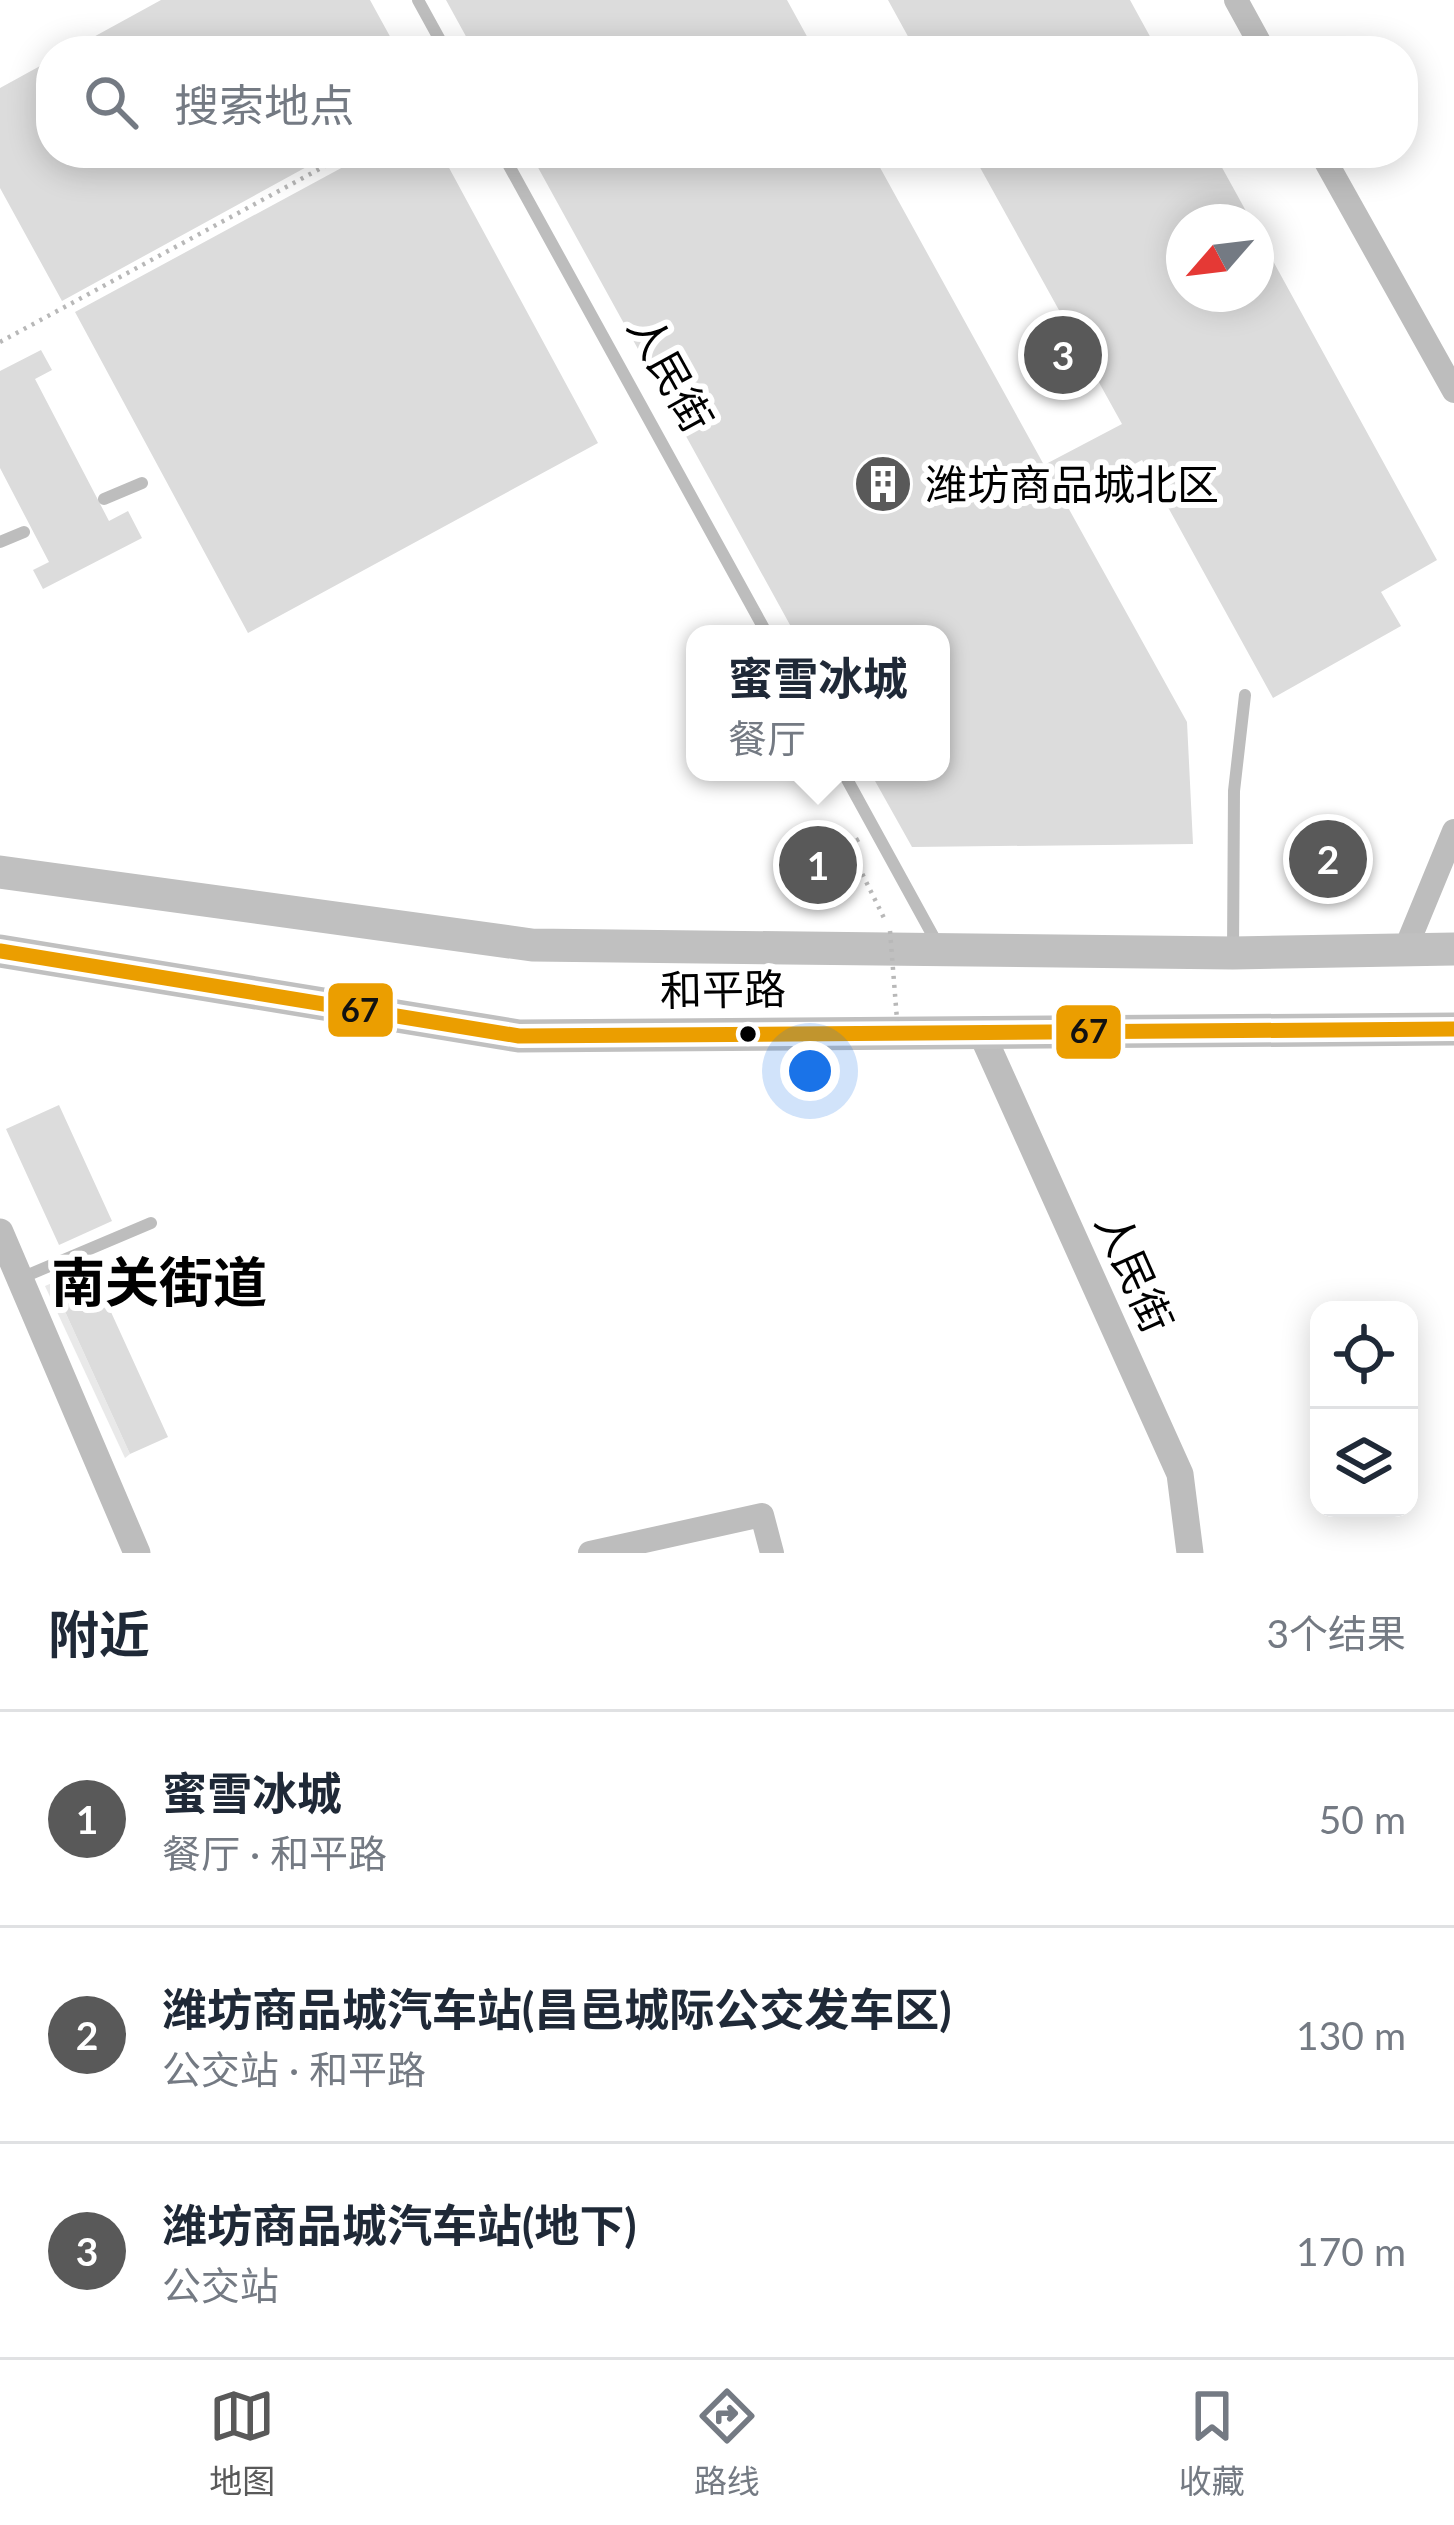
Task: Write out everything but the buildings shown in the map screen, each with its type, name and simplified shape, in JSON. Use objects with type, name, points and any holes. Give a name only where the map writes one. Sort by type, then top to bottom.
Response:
[{"type":"main road","name":"和平路","points":[[0,872],[532,945],[1233,953],[1454,949]]},
{"type":"main road","name":"和平路","points":[[0,951],[519,1036],[1454,1029]]},
{"type":"street","points":[[1236,0],[1256,36]]},
{"type":"street","points":[[1329,168],[1454,392]]},
{"type":"street","points":[[1405,950],[1454,831]]},
{"type":"street","name":"人民街","points":[[981,1032],[1180,1474],[1190,1553]]},
{"type":"street","points":[[0,1232],[137,1553]]},
{"type":"street","points":[[590,1553],[762,1515],[772,1553]]},
{"type":"lane","points":[[418,0],[438,36]]},
{"type":"lane","name":"人民街","points":[[510,168],[762,625]]},
{"type":"lane","points":[[104,499],[142,483]]},
{"type":"lane","points":[[0,542],[24,532]]},
{"type":"lane","points":[[1233,953],[1234,791],[1245,695]]},
{"type":"lane","points":[[848,781],[942,951]]},
{"type":"lane","points":[[20,1279],[151,1223]]},
{"type":"path","points":[[0,342],[321,168]]},
{"type":"path","points":[[848,845],[890,931],[899,1045]]},
{"type":"shaded area","points":[[52,1283],[130,1454],[125,1458],[45,1286]]},
{"type":"transit line","name":"67","points":[[0,951],[519,1036],[1454,1029]]},
{"type":"place","name":"潍坊商品城汽车站(地下)","points":[[1063,355]]},
{"type":"place","name":"潍坊商品城北区","points":[[883,484]]},
{"type":"place","name":"潍坊商品城汽车站(昌邑城际公交发车区)","points":[[1328,859]]},
{"type":"place","name":"蜜雪冰城","points":[[818,865]]},
{"type":"district","name":"南关街道","points":[[159,1281]]}]
